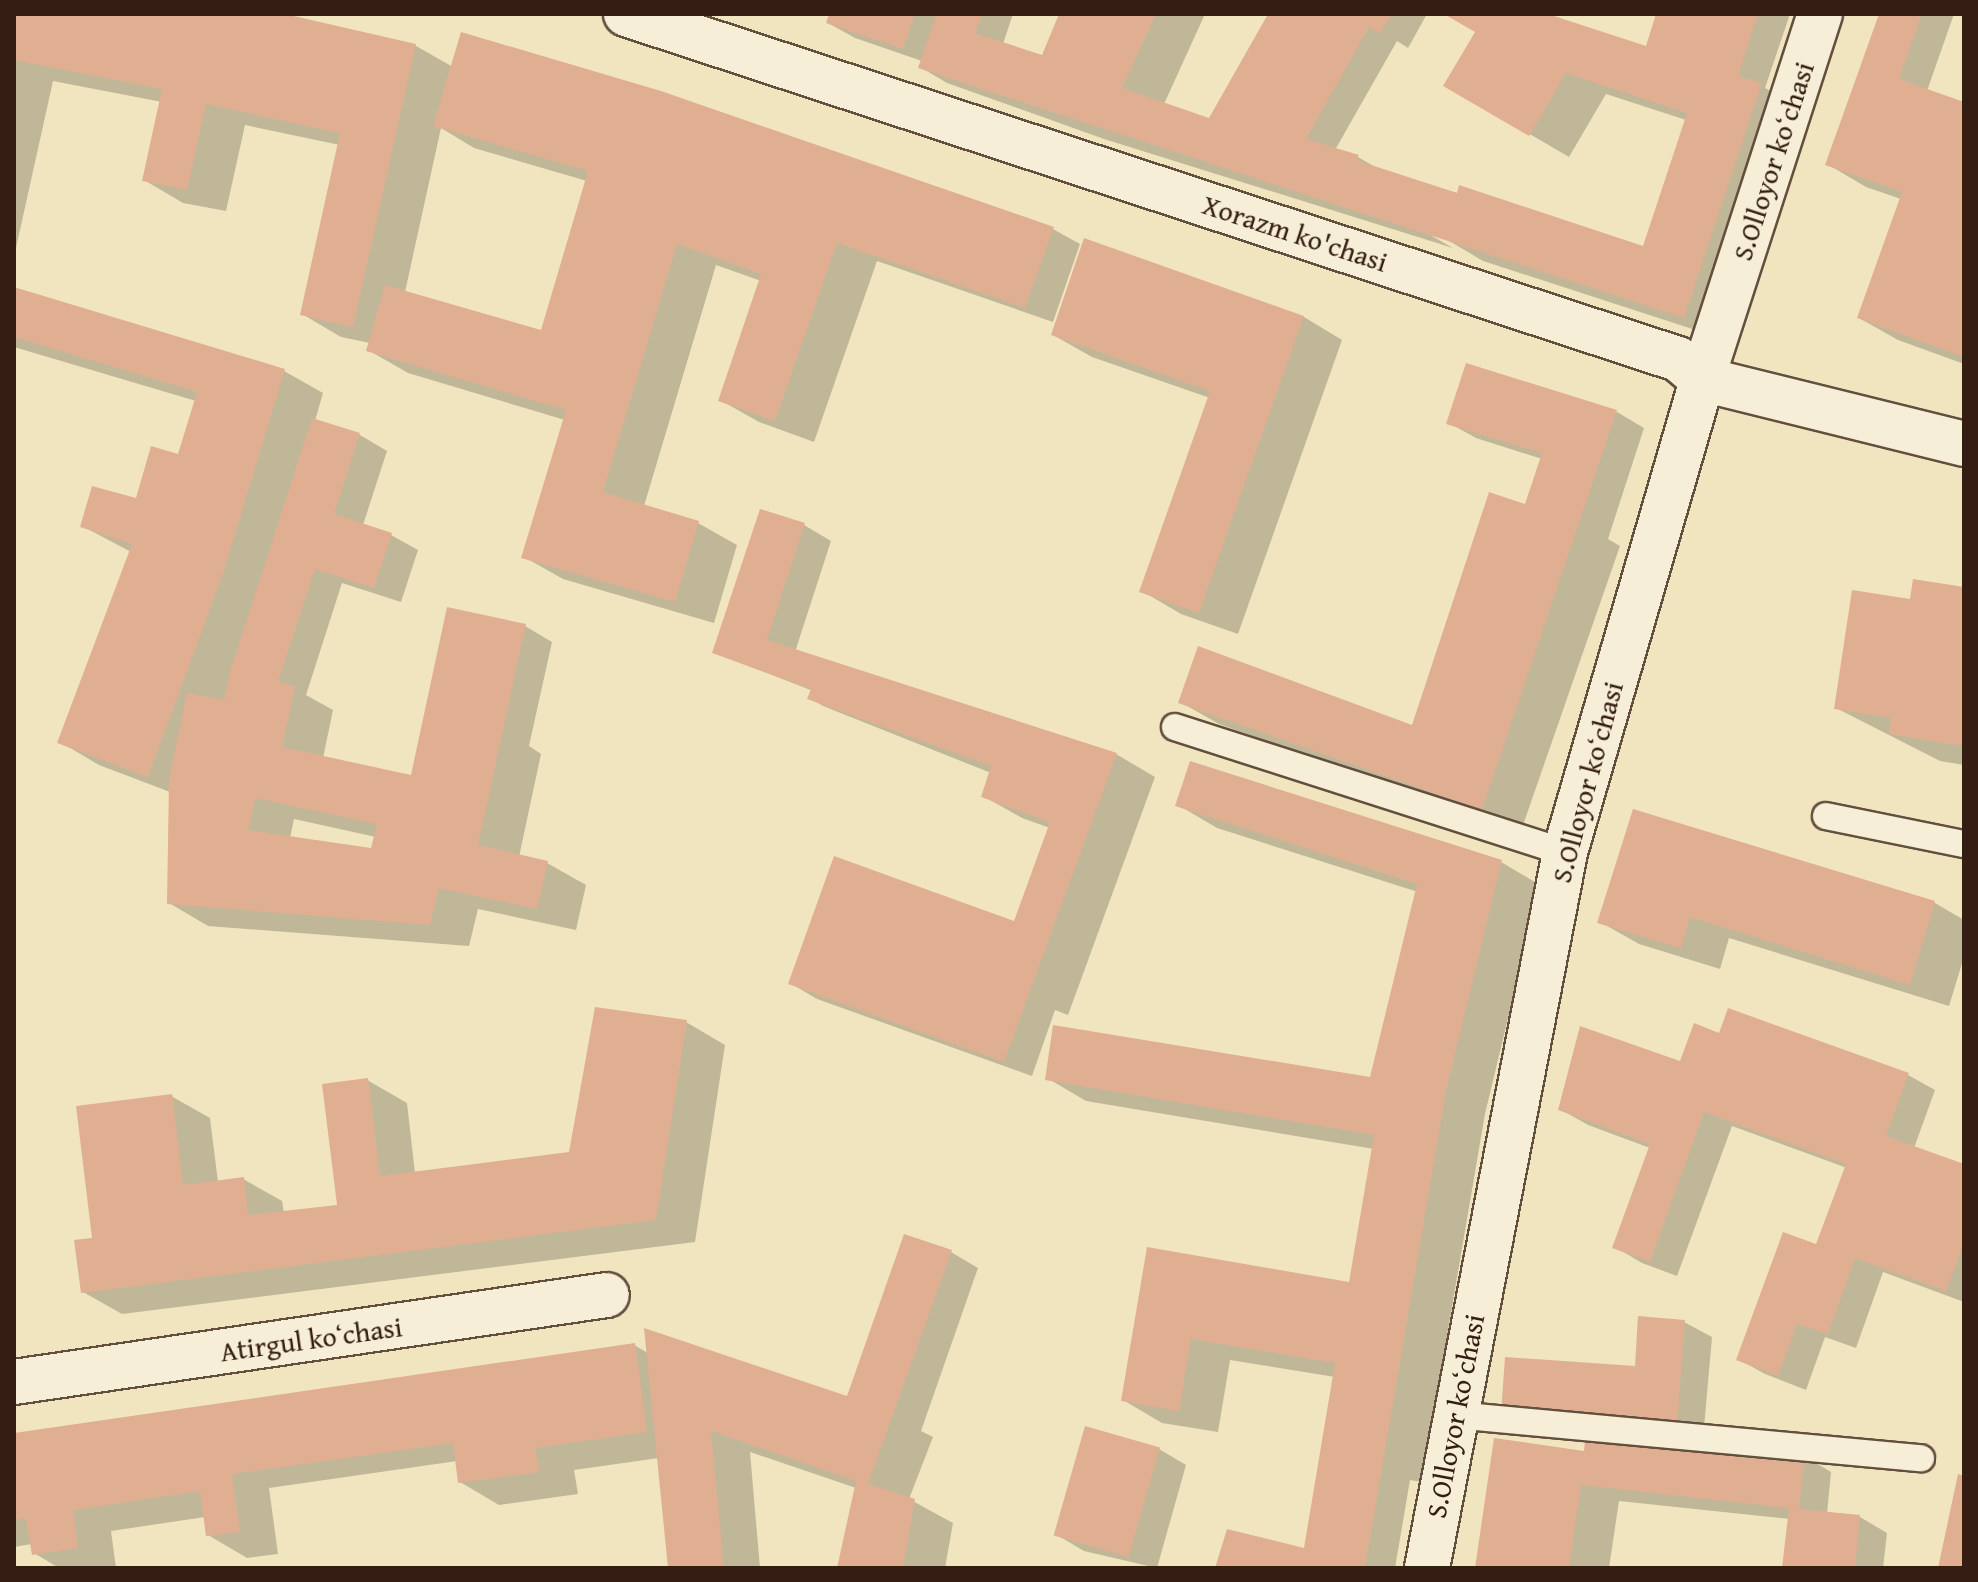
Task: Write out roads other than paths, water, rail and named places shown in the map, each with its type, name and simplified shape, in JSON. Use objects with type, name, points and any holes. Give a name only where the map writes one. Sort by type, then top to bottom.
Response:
[{"type":"street","name":"Xorazm ko'chasi","points":[[626,14],[1678,359],[1702,379],[1964,444]]},
{"type":"street","name":"S.Olloyor koʻchasi","points":[[1427,1568],[1454,1415],[1565,852],[1702,379],[1820,14]]},
{"type":"street","name":"Atirgul koʻchasi","points":[[14,1382],[607,1295]]},
{"type":"lane","points":[[1175,727],[1565,852]]},
{"type":"lane","points":[[1826,816],[1964,844]]},
{"type":"lane","points":[[1454,1415],[1921,1458]]}]
